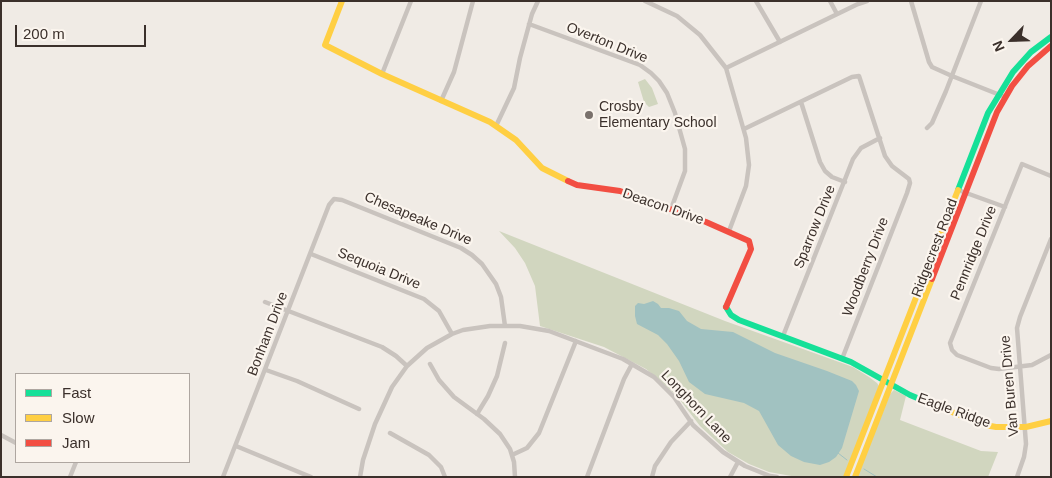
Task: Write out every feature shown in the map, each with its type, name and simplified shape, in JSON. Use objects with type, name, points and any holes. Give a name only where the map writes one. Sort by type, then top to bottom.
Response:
[{"type":"main road","name":"Deacon Drive","points":[[342,1],[325,45],[382,74],[496,126],[516,140],[542,168],[556,176],[577,185],[620,191],[744,238],[751,245],[751,249],[725,306],[727,311],[739,320],[842,359],[891,383]]},
{"type":"main road","name":"Ridgecrest Road","points":[[855,477],[1002,96],[1013,72],[1031,52],[1051,36]]},
{"type":"main road","name":"Ridgecrest Road","points":[[846,477],[988,112],[1028,66],[1051,46]]},
{"type":"main road","name":"Eagle Ridge","points":[[891,383],[910,395],[985,425],[1026,427],[1051,422]]},
{"type":"street","points":[[382,74],[411,1]]},
{"type":"street","points":[[441,101],[454,72],[473,1]]},
{"type":"street","points":[[496,126],[514,88],[520,58],[538,1]]},
{"type":"street","points":[[645,1],[677,16],[700,35],[726,68],[744,129],[749,165],[746,186],[729,231]]},
{"type":"street","points":[[756,1],[780,42]]},
{"type":"street","points":[[830,1],[837,14]]},
{"type":"street","points":[[726,68],[867,1]]},
{"type":"street","points":[[911,1],[932,67],[1002,96]]},
{"type":"street","points":[[926,128],[932,123],[981,1]]},
{"type":"street","name":"Overton Drive","points":[[530,24],[640,65],[659,81],[667,93],[675,113],[685,155],[685,171],[671,209]]},
{"type":"street","points":[[744,129],[852,77],[859,76],[880,138]]},
{"type":"street","points":[[801,102],[820,162],[825,171],[832,177],[845,182]]},
{"type":"street","name":"Sparrow Drive","points":[[783,336],[853,159],[860,149],[880,138]]},
{"type":"street","name":"Woodberry Drive","points":[[842,359],[910,183],[909,179],[888,161],[880,138]]},
{"type":"street","name":"Pennridge Drive","points":[[1019,367],[992,368],[957,354],[952,350],[950,342],[1022,164],[1051,176]]},
{"type":"street","points":[[958,190],[1005,207]]},
{"type":"street","name":"Bonham Drive","points":[[223,477],[329,205],[334,199]]},
{"type":"street","name":"Chesapeake Drive","points":[[334,199],[342,200],[461,248],[472,255],[482,264],[496,284],[501,297],[505,326]]},
{"type":"street","name":"Van Buren Drive","points":[[1017,477],[1026,451],[1026,427],[1016,337],[1017,324],[1051,239]]},
{"type":"street","name":"Sequoia Drive","points":[[311,254],[424,299],[439,311],[452,334]]},
{"type":"street","points":[[264,302],[382,347],[407,366]]},
{"type":"street","name":"Longhorn Lane","points":[[360,477],[368,445],[383,405],[392,387],[407,366],[426,348],[452,334],[473,328],[505,326],[520,326],[549,331],[612,354],[632,364],[654,378],[674,397],[691,422],[723,452],[738,462],[770,476],[777,477]]},
{"type":"street","points":[[512,455],[527,448],[539,434],[576,341]]},
{"type":"street","points":[[477,414],[497,376],[505,343]]},
{"type":"street","points":[[1019,367],[1036,364],[1051,355]]},
{"type":"street","points":[[430,364],[445,389],[500,434],[512,455],[515,477]]},
{"type":"street","points":[[587,477],[624,379],[632,364]]},
{"type":"street","points":[[266,370],[297,381],[359,409]]},
{"type":"street","points":[[652,477],[655,466],[671,442],[691,422]]},
{"type":"street","points":[[390,433],[429,455],[441,467],[445,477]]},
{"type":"street","points":[[1,435],[15,442]]},
{"type":"street","points":[[236,446],[311,477]]},
{"type":"street","points":[[730,477],[738,462]]},
{"type":"street","points":[[70,477],[76,463]]},
{"type":"green space","points":[[645,79],[652,88],[658,104],[649,107],[644,102],[638,82]]},
{"type":"green space","points":[[499,231],[725,321],[853,367],[869,377],[879,386],[844,477],[797,477],[769,472],[749,464],[728,452],[700,426],[677,396],[646,369],[604,347],[540,326],[535,286],[525,263],[515,248]]},
{"type":"green space","points":[[894,390],[906,396],[900,420],[981,451],[998,452],[988,477],[857,477],[890,394]]},
{"type":"water","points":[[653,301],[661,308],[679,311],[687,321],[701,329],[733,332],[775,353],[852,381],[859,391],[842,448],[836,457],[820,465],[804,462],[791,456],[778,445],[759,411],[744,403],[705,394],[689,382],[679,361],[667,344],[658,335],[637,324],[635,306],[638,303],[644,304]]},
{"type":"waterway","points":[[838,453],[847,460]]},
{"type":"waterway","points":[[864,469],[877,477]]},
{"type":"traffic: fast","points":[[958,190],[988,113],[1013,72],[1031,52],[1051,37]]},
{"type":"traffic: fast","points":[[726,307],[731,315],[739,320],[851,362],[910,395],[934,405]]},
{"type":"traffic: slow","points":[[342,1],[325,45],[382,74],[490,122],[516,140],[542,168],[568,181]]},
{"type":"traffic: slow","points":[[846,477],[958,190]]},
{"type":"traffic: slow","points":[[855,477],[932,279]]},
{"type":"traffic: slow","points":[[934,405],[985,425],[996,427],[1026,427],[1051,421]]},
{"type":"traffic: jam","points":[[932,279],[997,112],[1012,86],[1028,66],[1051,46]]},
{"type":"traffic: jam","points":[[568,181],[577,185],[620,191],[706,222],[749,241],[751,249],[726,307]]},
{"type":"place","name":"Crosby Elementary School","points":[[589,115]]}]
